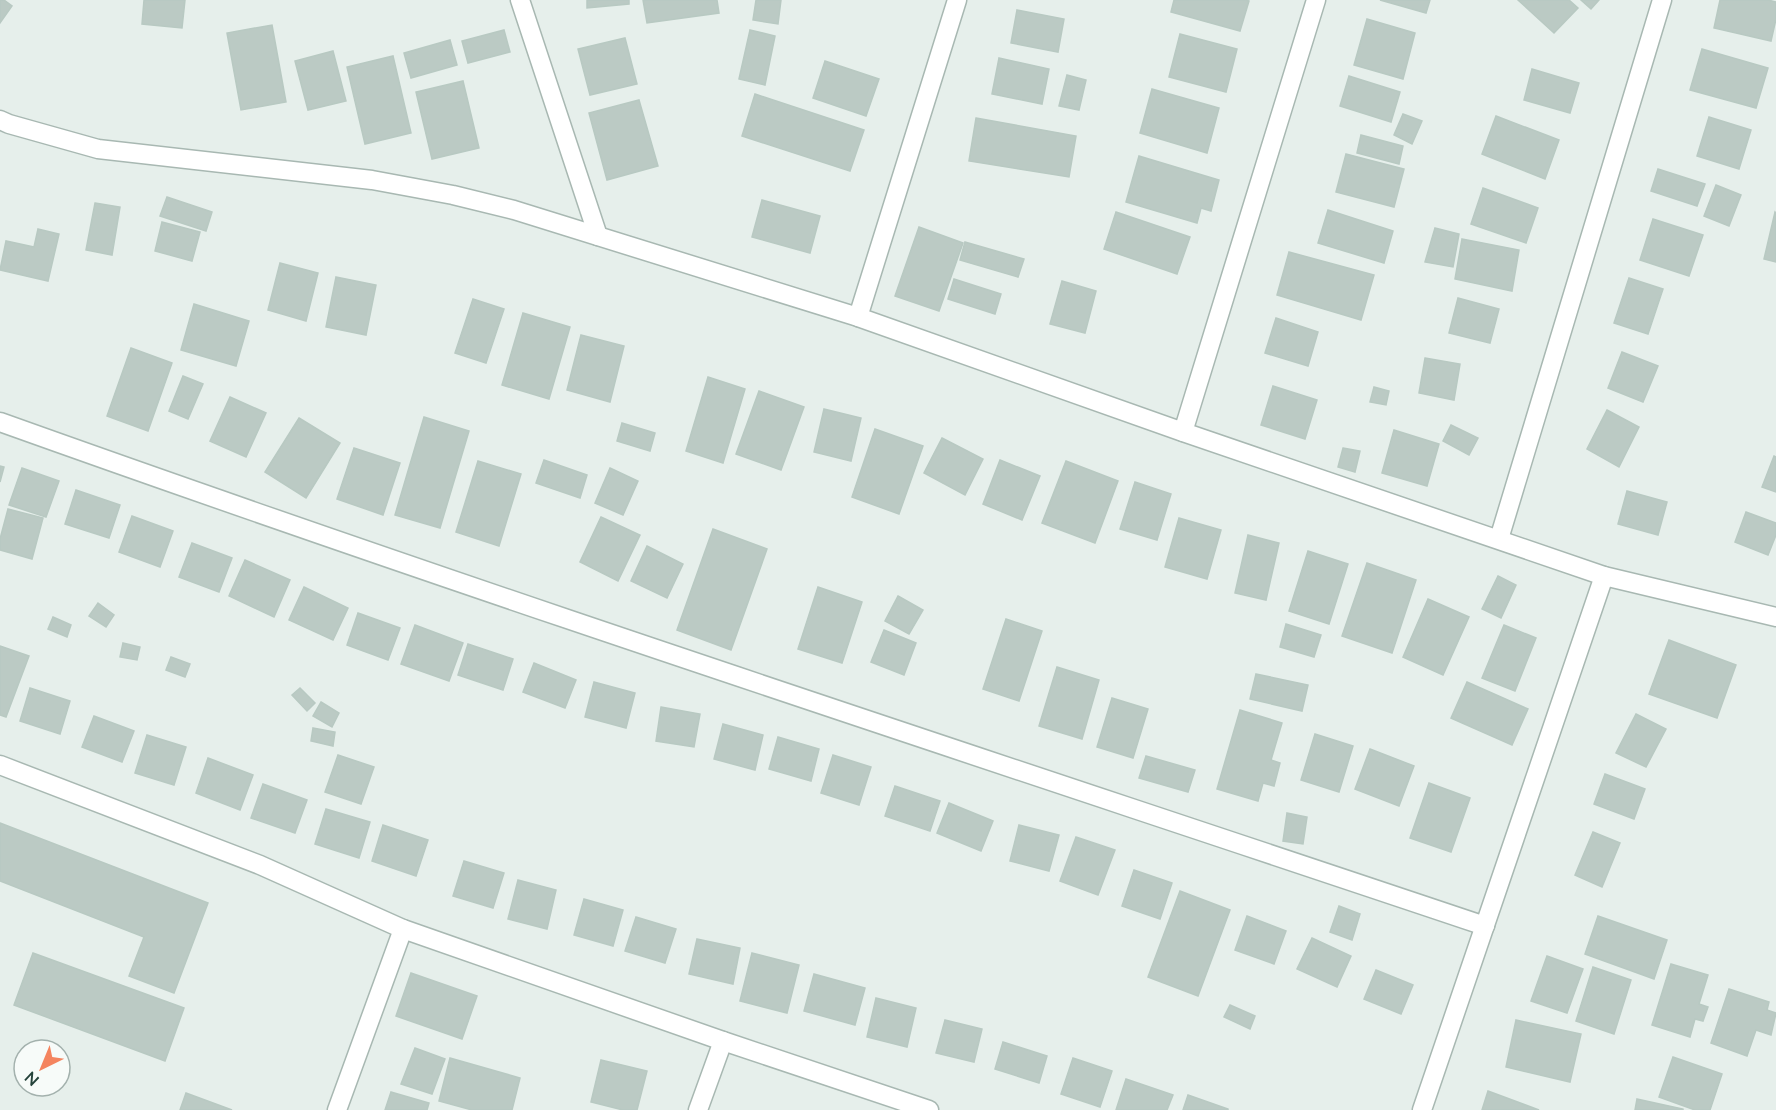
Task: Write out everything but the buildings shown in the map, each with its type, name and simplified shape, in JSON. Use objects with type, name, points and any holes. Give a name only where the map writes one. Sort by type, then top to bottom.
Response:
[{"type":"street","points":[[520,0],[598,236]]},
{"type":"street","points":[[858,317],[957,0]]},
{"type":"street","points":[[1183,432],[1316,0]]},
{"type":"street","points":[[1499,539],[1662,0]]},
{"type":"street","points":[[0,120],[98,149],[337,176],[453,195],[514,210],[858,317],[1183,432],[1604,576],[1776,617]]},
{"type":"street","points":[[0,422],[212,498],[1485,926]]},
{"type":"street","points":[[1422,1110],[1604,576]]},
{"type":"street","points":[[0,765],[260,865],[404,928],[723,1041],[929,1110]]},
{"type":"street","points":[[337,1110],[404,928]]},
{"type":"street","points":[[698,1110],[723,1041]]}]
